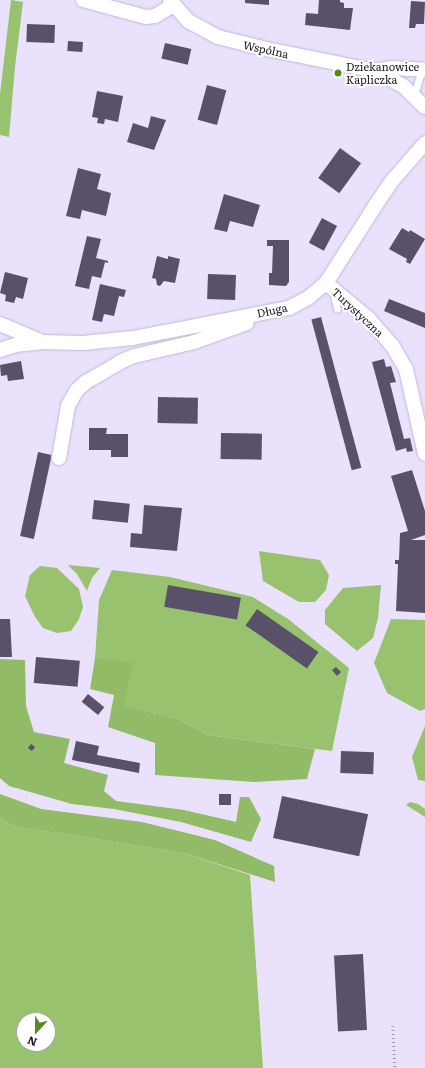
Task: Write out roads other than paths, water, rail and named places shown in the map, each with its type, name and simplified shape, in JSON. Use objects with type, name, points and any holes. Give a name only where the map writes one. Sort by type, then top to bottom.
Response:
[{"type":"street","points":[[83,0],[146,17],[155,16],[172,3]]},
{"type":"street","name":"Wspólna","points":[[172,3],[180,14],[195,26],[218,37],[262,48],[375,71],[403,86],[425,107]]},
{"type":"street","name":"Wspólna","points":[[375,71],[392,68],[424,70]]},
{"type":"street","name":"Długa","points":[[42,342],[83,343],[127,338],[288,308],[308,298],[329,285],[375,206],[392,181],[425,143]]},
{"type":"street","name":"Turystyczna","points":[[329,285],[369,319],[392,345],[399,357],[406,370],[425,454]]},
{"type":"street","points":[[59,458],[68,406],[77,390],[86,382],[120,362],[134,356],[194,342],[288,308]]},
{"type":"street","points":[[0,324],[42,342]]},
{"type":"street","points":[[0,350],[42,342]]},
{"type":"lane","points":[[414,95],[424,70]]},
{"type":"lane","points":[[329,285],[337,309]]},
{"type":"place","name":"Dziekanowice Kapliczka","points":[[338,73]]}]
